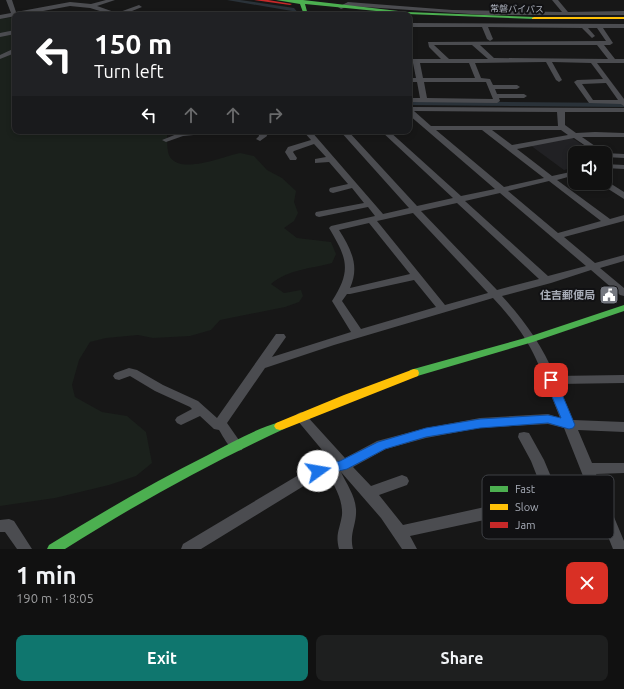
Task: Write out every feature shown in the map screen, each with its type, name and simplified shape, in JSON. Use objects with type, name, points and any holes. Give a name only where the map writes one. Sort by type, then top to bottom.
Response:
[{"type":"main road","name":"常磐バイパス","points":[[256,0],[373,12]]},
{"type":"main road","name":"常磐バイパス","points":[[278,0],[303,6],[341,7],[492,17],[624,19]]},
{"type":"main road","name":"常磐バイパス","points":[[412,15],[500,19],[624,19]]},
{"type":"main road","points":[[54,549],[70,545],[108,514],[174,477],[301,417],[393,381],[531,339],[624,308]]},
{"type":"street","points":[[9,0],[13,12]]},
{"type":"street","points":[[40,0],[46,8]]},
{"type":"street","points":[[91,6],[112,0]]},
{"type":"street","points":[[555,0],[566,14]]},
{"type":"street","points":[[341,7],[348,4],[466,12],[566,14],[624,13]]},
{"type":"street","points":[[36,12],[46,8],[65,5],[91,6],[109,12]]},
{"type":"street","points":[[126,12],[139,7]]},
{"type":"street","points":[[0,18],[12,20]]},
{"type":"street","points":[[412,25],[624,26]]},
{"type":"street","points":[[484,25],[490,39]]},
{"type":"street","points":[[583,25],[592,36]]},
{"type":"street","points":[[424,100],[420,80],[413,61],[494,61],[493,60],[515,63],[531,63],[539,54],[569,43],[599,44],[610,42],[598,26]]},
{"type":"street","points":[[0,35],[12,33]]},
{"type":"street","points":[[447,61],[431,46],[430,43],[474,43],[593,61],[624,61]]},
{"type":"street","points":[[474,43],[493,60]]},
{"type":"street","points":[[569,43],[573,49]]},
{"type":"street","points":[[599,44],[614,62]]},
{"type":"street","points":[[428,48],[431,61]]},
{"type":"street","points":[[0,57],[12,52]]},
{"type":"street","points":[[539,54],[559,80]]},
{"type":"street","points":[[471,61],[479,80]]},
{"type":"street","points":[[593,61],[624,102]]},
{"type":"street","points":[[412,80],[488,80],[497,101],[412,100]]},
{"type":"street","points":[[608,81],[577,82],[590,102],[624,102]]},
{"type":"street","points":[[491,87],[517,87]]},
{"type":"street","points":[[495,96],[524,96]]},
{"type":"street","points":[[412,110],[624,110]]},
{"type":"street","points":[[561,110],[561,125],[563,128]]},
{"type":"street","points":[[412,113],[624,293]]},
{"type":"street","points":[[430,128],[563,128],[590,146]]},
{"type":"street","points":[[484,128],[608,222]]},
{"type":"street","points":[[166,140],[177,136],[194,136],[203,134]]},
{"type":"street","points":[[309,134],[370,204],[377,219],[417,276],[443,309]]},
{"type":"street","points":[[347,134],[520,323],[542,359],[590,475]]},
{"type":"street","points":[[387,134],[547,281]]},
{"type":"street","points":[[509,148],[575,136],[601,134],[624,136]]},
{"type":"street","points":[[293,158],[289,152],[291,149],[315,141]]},
{"type":"street","points":[[612,155],[624,156]]},
{"type":"street","points":[[318,161],[331,159]]},
{"type":"street","points":[[612,166],[624,167]]},
{"type":"street","points":[[358,334],[337,300],[345,290],[352,265],[334,228],[568,175]]},
{"type":"street","points":[[333,190],[354,186]]},
{"type":"street","points":[[612,188],[624,196]]},
{"type":"street","points":[[319,214],[370,204]]},
{"type":"street","points":[[557,236],[624,218]]},
{"type":"street","points":[[261,365],[358,334],[624,258]]},
{"type":"street","points":[[345,290],[350,291],[417,276]]},
{"type":"street","points":[[119,376],[129,372],[133,373],[158,388],[194,404],[218,426],[280,337]]},
{"type":"street","points":[[551,380],[624,379]]},
{"type":"street","points":[[181,420],[202,410]]},
{"type":"street","points":[[301,417],[336,467],[347,498],[349,510],[346,527],[343,532],[343,540],[346,549]]},
{"type":"street","points":[[188,549],[318,471],[336,467],[382,445],[426,433],[480,423],[548,419],[569,425],[624,427]]},
{"type":"street","points":[[221,423],[237,446]]},
{"type":"street","points":[[524,437],[543,475]]},
{"type":"street","points":[[336,467],[368,493],[400,532],[410,549]]},
{"type":"street","points":[[588,469],[624,468]]},
{"type":"street","points":[[368,493],[402,481]]},
{"type":"street","points":[[400,532],[482,514]]},
{"type":"street","points":[[0,526],[9,525],[24,549]]},
{"type":"street","points":[[614,534],[620,549]]},
{"type":"shaded area","points":[[12,17],[12,134],[167,134],[168,152],[172,160],[180,164],[189,165],[212,161],[240,153],[254,156],[267,170],[282,178],[296,191],[294,202],[298,213],[294,221],[284,228],[297,238],[331,242],[336,254],[332,263],[292,272],[271,284],[284,293],[301,290],[303,296],[299,302],[285,307],[220,320],[211,330],[190,336],[153,338],[138,335],[106,338],[90,342],[79,360],[72,385],[75,397],[102,412],[127,416],[146,432],[152,463],[136,476],[109,485],[55,498],[0,506],[0,19]]},
{"type":"shaded area","points":[[572,138],[584,146],[568,146],[568,169],[564,170],[530,145]]},
{"type":"waterway","points":[[230,0],[294,10],[295,12]]},
{"type":"waterway","points":[[412,103],[624,105]]},
{"type":"traffic: fast","points":[[278,0],[397,12]]},
{"type":"traffic: fast","points":[[301,0],[305,12]]},
{"type":"traffic: fast","points":[[412,13],[534,18]]},
{"type":"traffic: fast","points":[[414,373],[529,340],[624,308]]},
{"type":"traffic: fast","points":[[54,549],[165,483],[222,453],[280,426]]},
{"type":"traffic: slow","points":[[534,18],[624,18]]},
{"type":"traffic: slow","points":[[280,426],[414,373]]},
{"type":"traffic: jam","points":[[256,0],[290,4]]},
{"type":"place","name":"住吉郵便局","points":[[609,295]]},
{"type":"route","points":[[318,471],[342,466],[382,445],[426,433],[480,423],[548,419],[569,425],[551,380]]}]
